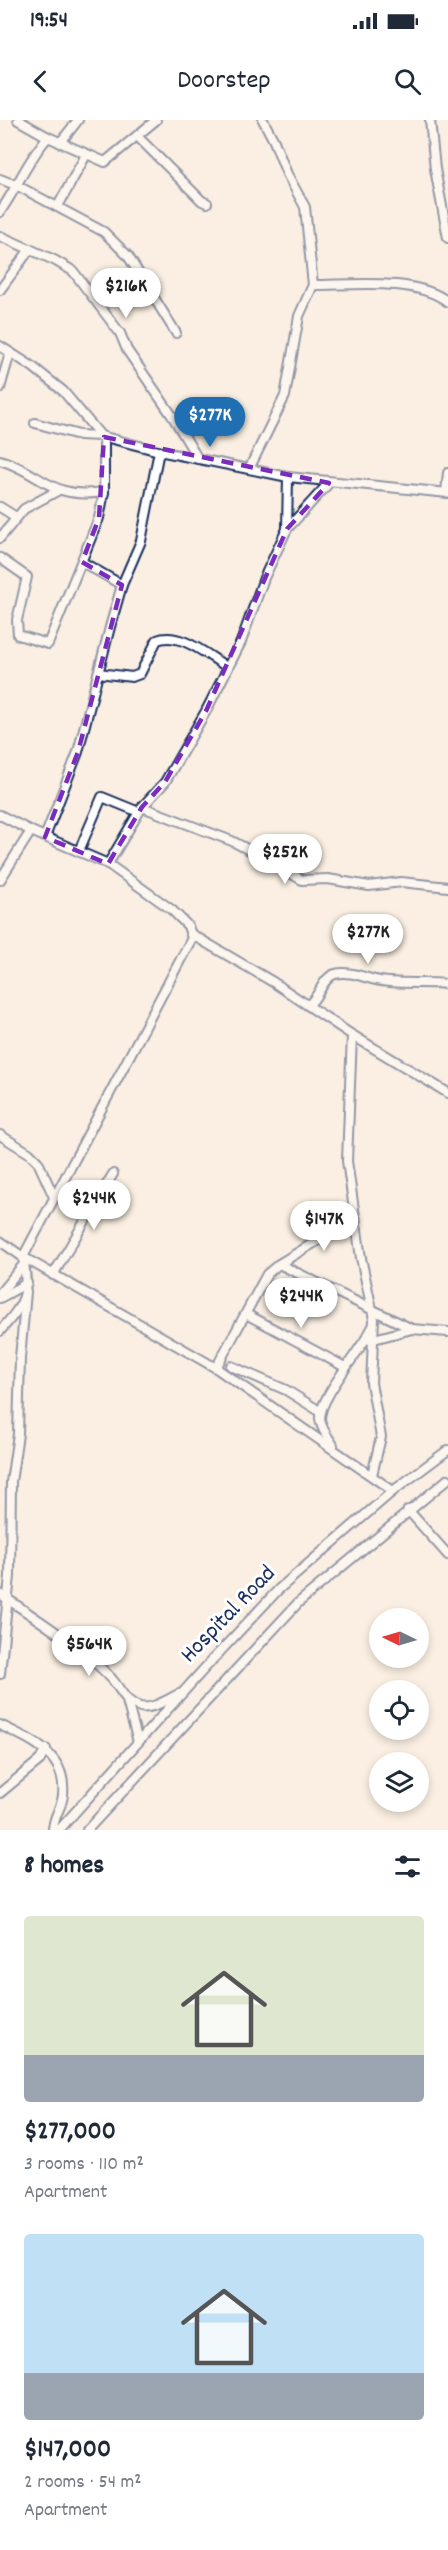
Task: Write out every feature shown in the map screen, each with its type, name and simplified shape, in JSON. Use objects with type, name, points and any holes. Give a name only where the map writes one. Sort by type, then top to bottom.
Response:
[{"type":"street","points":[[18,120],[60,143],[105,162],[156,120]]},
{"type":"street","points":[[60,143],[78,120]]},
{"type":"street","points":[[249,469],[285,396],[299,316],[312,285],[305,207],[287,174],[263,120]]},
{"type":"street","points":[[430,120],[435,169],[448,238]]},
{"type":"street","points":[[137,136],[202,201],[207,203]]},
{"type":"street","points":[[0,212],[18,186],[37,150],[48,137]]},
{"type":"street","points":[[57,206],[86,155]]},
{"type":"street","points":[[0,179],[18,186],[104,232],[128,256],[176,333]]},
{"type":"street","points":[[0,236],[73,271],[101,304],[120,333],[127,350],[173,417],[198,459]]},
{"type":"street","points":[[0,288],[30,249]]},
{"type":"street","points":[[312,285],[400,285],[434,294],[448,302]]},
{"type":"street","points":[[0,346],[33,367],[63,391],[102,436],[104,492],[99,518],[51,643],[44,645],[18,635],[17,620],[27,577],[0,558]]},
{"type":"street","points":[[0,388],[10,352]]},
{"type":"street","points":[[35,423],[79,435],[102,436],[159,451],[329,483],[447,492],[448,473]]},
{"type":"street","points":[[45,837],[78,752],[122,585],[141,541],[159,451]]},
{"type":"street","points":[[0,460],[18,465],[59,490],[75,494],[104,492]]},
{"type":"street","points":[[287,529],[288,477]]},
{"type":"street","points":[[108,864],[140,810],[165,782],[185,749],[241,642],[264,578],[287,529],[329,483]]},
{"type":"street","points":[[0,538],[16,517],[30,505],[59,490]]},
{"type":"street","points":[[0,507],[16,517]]},
{"type":"street","points":[[82,562],[122,585]]},
{"type":"street","points":[[98,673],[132,677],[140,674],[157,640],[168,636],[178,638],[227,667]]},
{"type":"street","points":[[79,851],[102,797],[232,841],[251,851],[280,859],[292,874],[302,880],[328,879],[369,886],[401,882],[448,887]]},
{"type":"street","points":[[0,815],[108,864],[172,910],[188,926],[191,934],[191,944],[54,1197],[23,1261],[0,1293]]},
{"type":"street","points":[[0,880],[31,831]]},
{"type":"street","points":[[191,934],[448,1093]]},
{"type":"street","points":[[308,1005],[313,1002],[334,974],[347,973],[377,980],[448,984]]},
{"type":"street","points":[[352,1035],[347,1161],[372,1309],[371,1383],[381,1437],[372,1475]]},
{"type":"street","points":[[0,1134],[29,1153],[38,1162],[54,1197]]},
{"type":"street","points":[[53,1275],[114,1174]]},
{"type":"street","points":[[216,1368],[267,1274],[279,1264],[355,1218]]},
{"type":"street","points":[[0,1241],[23,1261],[53,1275],[216,1368],[393,1491]]},
{"type":"street","points":[[0,1674],[8,1599],[11,1482],[18,1434],[27,1288],[23,1261]]},
{"type":"street","points":[[279,1264],[412,1329]]},
{"type":"street","points":[[0,1298],[27,1288]]},
{"type":"street","points":[[0,1332],[19,1308],[27,1288]]},
{"type":"street","points":[[246,1314],[345,1367]]},
{"type":"street","points":[[335,1449],[324,1432],[321,1412],[345,1367],[373,1324]]},
{"type":"street","points":[[363,1342],[412,1329],[448,1332]]},
{"type":"street","points":[[227,1348],[234,1380]]},
{"type":"street","points":[[231,1365],[286,1390],[321,1412]]},
{"type":"street","name":"Hospital Road","points":[[59,1830],[183,1691],[279,1589],[393,1491],[448,1450]]},
{"type":"street","points":[[87,1830],[298,1603],[448,1479]]},
{"type":"street","points":[[408,1510],[448,1555]]},
{"type":"street","points":[[0,1594],[75,1648],[111,1678],[127,1701],[138,1742]]},
{"type":"street","points":[[127,1701],[141,1708],[150,1707],[183,1691]]},
{"type":"street","points":[[0,1725],[46,1749],[63,1774],[62,1801],[54,1817],[53,1830]]},
{"type":"street","points":[[0,1793],[40,1760],[46,1749]]},
{"type":"highlighted area","points":[[104,437],[329,483],[287,529],[206,711],[165,782],[142,807],[108,864],[45,837],[78,752],[122,585],[82,562],[99,518]]}]
